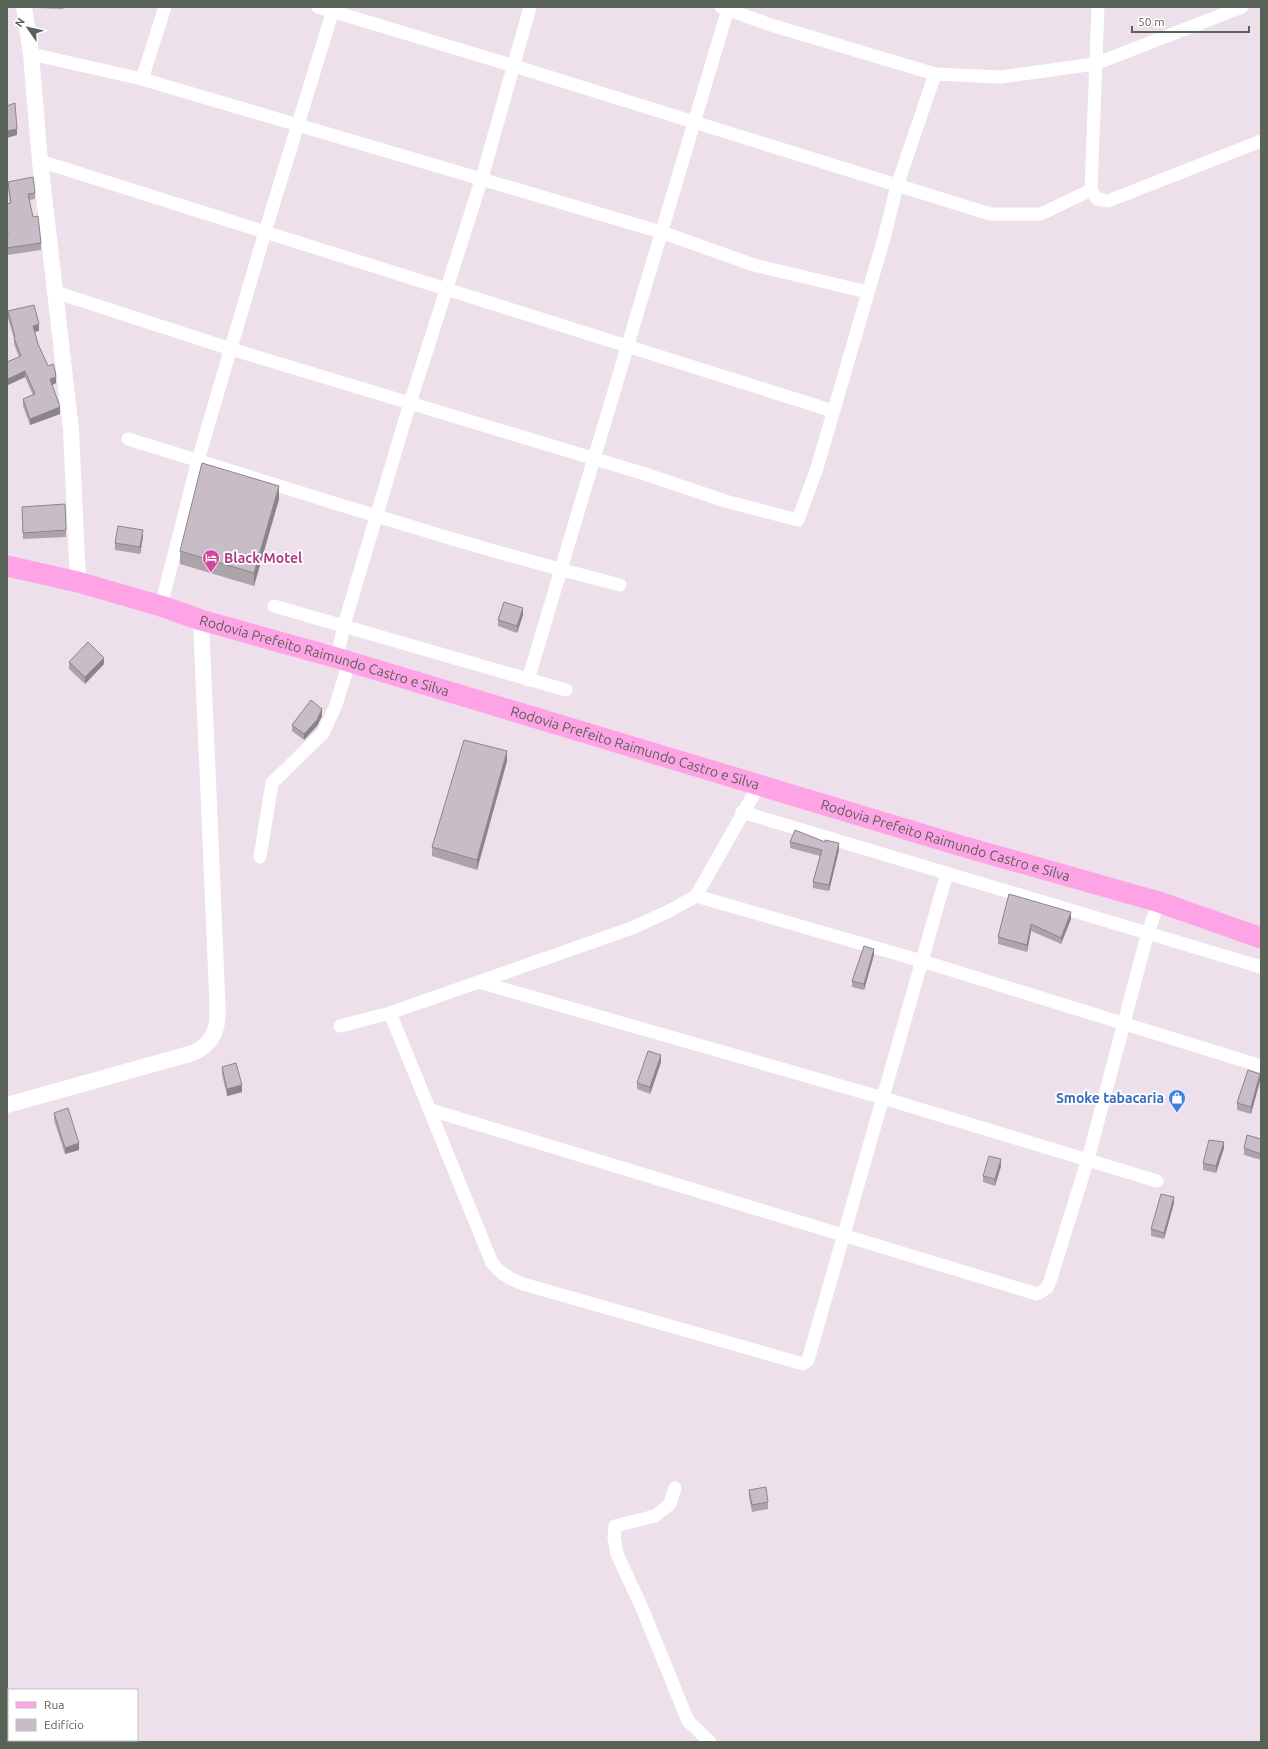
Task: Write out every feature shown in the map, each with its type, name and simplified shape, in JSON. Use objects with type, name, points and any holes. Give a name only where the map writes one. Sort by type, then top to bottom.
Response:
[{"type":"main road","name":"Rodovia Prefeito Raimundo Castro e Silva","points":[[7,566],[78,582],[161,606],[201,620],[343,660],[517,714],[958,845],[1159,902],[1261,938]]},
{"type":"street","points":[[24,7],[31,54],[40,161],[71,430],[78,582]]},
{"type":"street","points":[[142,79],[165,7]]},
{"type":"street","points":[[318,7],[333,9],[990,214],[1041,214],[1091,190]]},
{"type":"street","points":[[260,857],[272,783],[323,733],[336,705],[343,660],[344,625],[410,403],[482,178],[530,7]]},
{"type":"street","points":[[1098,7],[1094,64],[1091,190],[1097,199],[1108,201],[1261,141]]},
{"type":"street","points":[[528,680],[661,232],[696,122],[724,8],[771,25],[935,74],[1001,77],[1094,64],[1242,7]]},
{"type":"street","points":[[161,606],[198,460],[264,232],[333,9]]},
{"type":"street","points":[[31,54],[142,79],[297,126],[482,178],[661,232],[754,265],[867,292]]},
{"type":"street","points":[[56,292],[231,349],[593,460],[645,474],[725,501],[798,520],[817,468],[897,186],[935,74]]},
{"type":"street","points":[[40,161],[264,232],[448,288],[833,411]]},
{"type":"street","points":[[128,439],[377,516],[560,570],[620,585]]},
{"type":"street","points":[[274,606],[566,690]]},
{"type":"street","points":[[7,1105],[193,1052],[207,1044],[214,1035],[218,1017],[201,620]]},
{"type":"street","points":[[340,1026],[390,1013],[632,928],[669,911],[696,896],[742,812],[759,785]]},
{"type":"street","points":[[742,812],[1148,932],[1261,967]]},
{"type":"street","points":[[390,1013],[431,1110],[492,1263],[499,1271],[509,1278],[523,1284],[803,1364],[808,1360],[947,873]]},
{"type":"street","points":[[696,896],[922,961],[1261,1066]]},
{"type":"street","points":[[431,1110],[1037,1294],[1047,1288],[1050,1281],[1088,1159],[1148,932],[1159,902]]},
{"type":"street","points":[[479,982],[883,1098],[1157,1181]]},
{"type":"street","points":[[674,1488],[670,1504],[655,1516],[615,1526],[614,1537],[617,1554],[642,1608],[688,1721],[710,1742]]},
{"type":"building","points":[[15,103],[17,129],[7,131],[7,106]]},
{"type":"building","points":[[33,177],[35,193],[28,194],[33,217],[38,216],[41,243],[7,248],[7,204],[11,203],[8,182]]},
{"type":"building","points":[[34,305],[39,324],[33,326],[38,344],[48,366],[53,364],[56,377],[50,379],[60,407],[30,419],[23,399],[35,394],[25,371],[8,379],[7,377],[7,362],[21,356],[14,338],[8,311]]},
{"type":"building","name":"Black Motel","points":[[202,463],[279,486],[254,573],[180,551]]},
{"type":"building","points":[[65,504],[66,530],[23,533],[22,507]]},
{"type":"building","points":[[118,526],[143,530],[140,547],[115,543]]},
{"type":"building","points":[[504,602],[523,608],[517,626],[498,620]]},
{"type":"building","points":[[88,642],[104,658],[85,677],[69,662]]},
{"type":"building","points":[[311,700],[322,709],[317,720],[304,734],[292,725]]},
{"type":"building","points":[[464,740],[507,751],[477,860],[432,847]]},
{"type":"building","points":[[795,830],[825,842],[825,840],[839,843],[829,885],[813,882],[822,850],[790,842]]},
{"type":"building","points":[[1009,894],[1071,912],[1061,938],[1031,924],[1027,945],[998,937]]},
{"type":"building","points":[[864,946],[874,949],[864,984],[852,981]]},
{"type":"building","points":[[648,1051],[661,1055],[650,1087],[637,1083]]},
{"type":"building","points":[[236,1063],[242,1085],[227,1089],[222,1067]]},
{"type":"building","points":[[1248,1070],[1260,1074],[1251,1107],[1237,1103]]},
{"type":"building","points":[[68,1108],[79,1143],[65,1148],[54,1113]]},
{"type":"building","points":[[1247,1135],[1261,1139],[1261,1154],[1244,1148]]},
{"type":"building","points":[[1209,1140],[1224,1142],[1216,1166],[1203,1163]]},
{"type":"building","points":[[989,1156],[1001,1159],[995,1179],[983,1176]]},
{"type":"building","points":[[1161,1194],[1174,1197],[1164,1233],[1151,1229]]},
{"type":"building","points":[[766,1487],[768,1502],[752,1505],[749,1490]]},
{"type":"place","name":"Black Motel","points":[[211,573]]},
{"type":"place","name":"Smoke tabacaria","points":[[1177,1113]]}]
